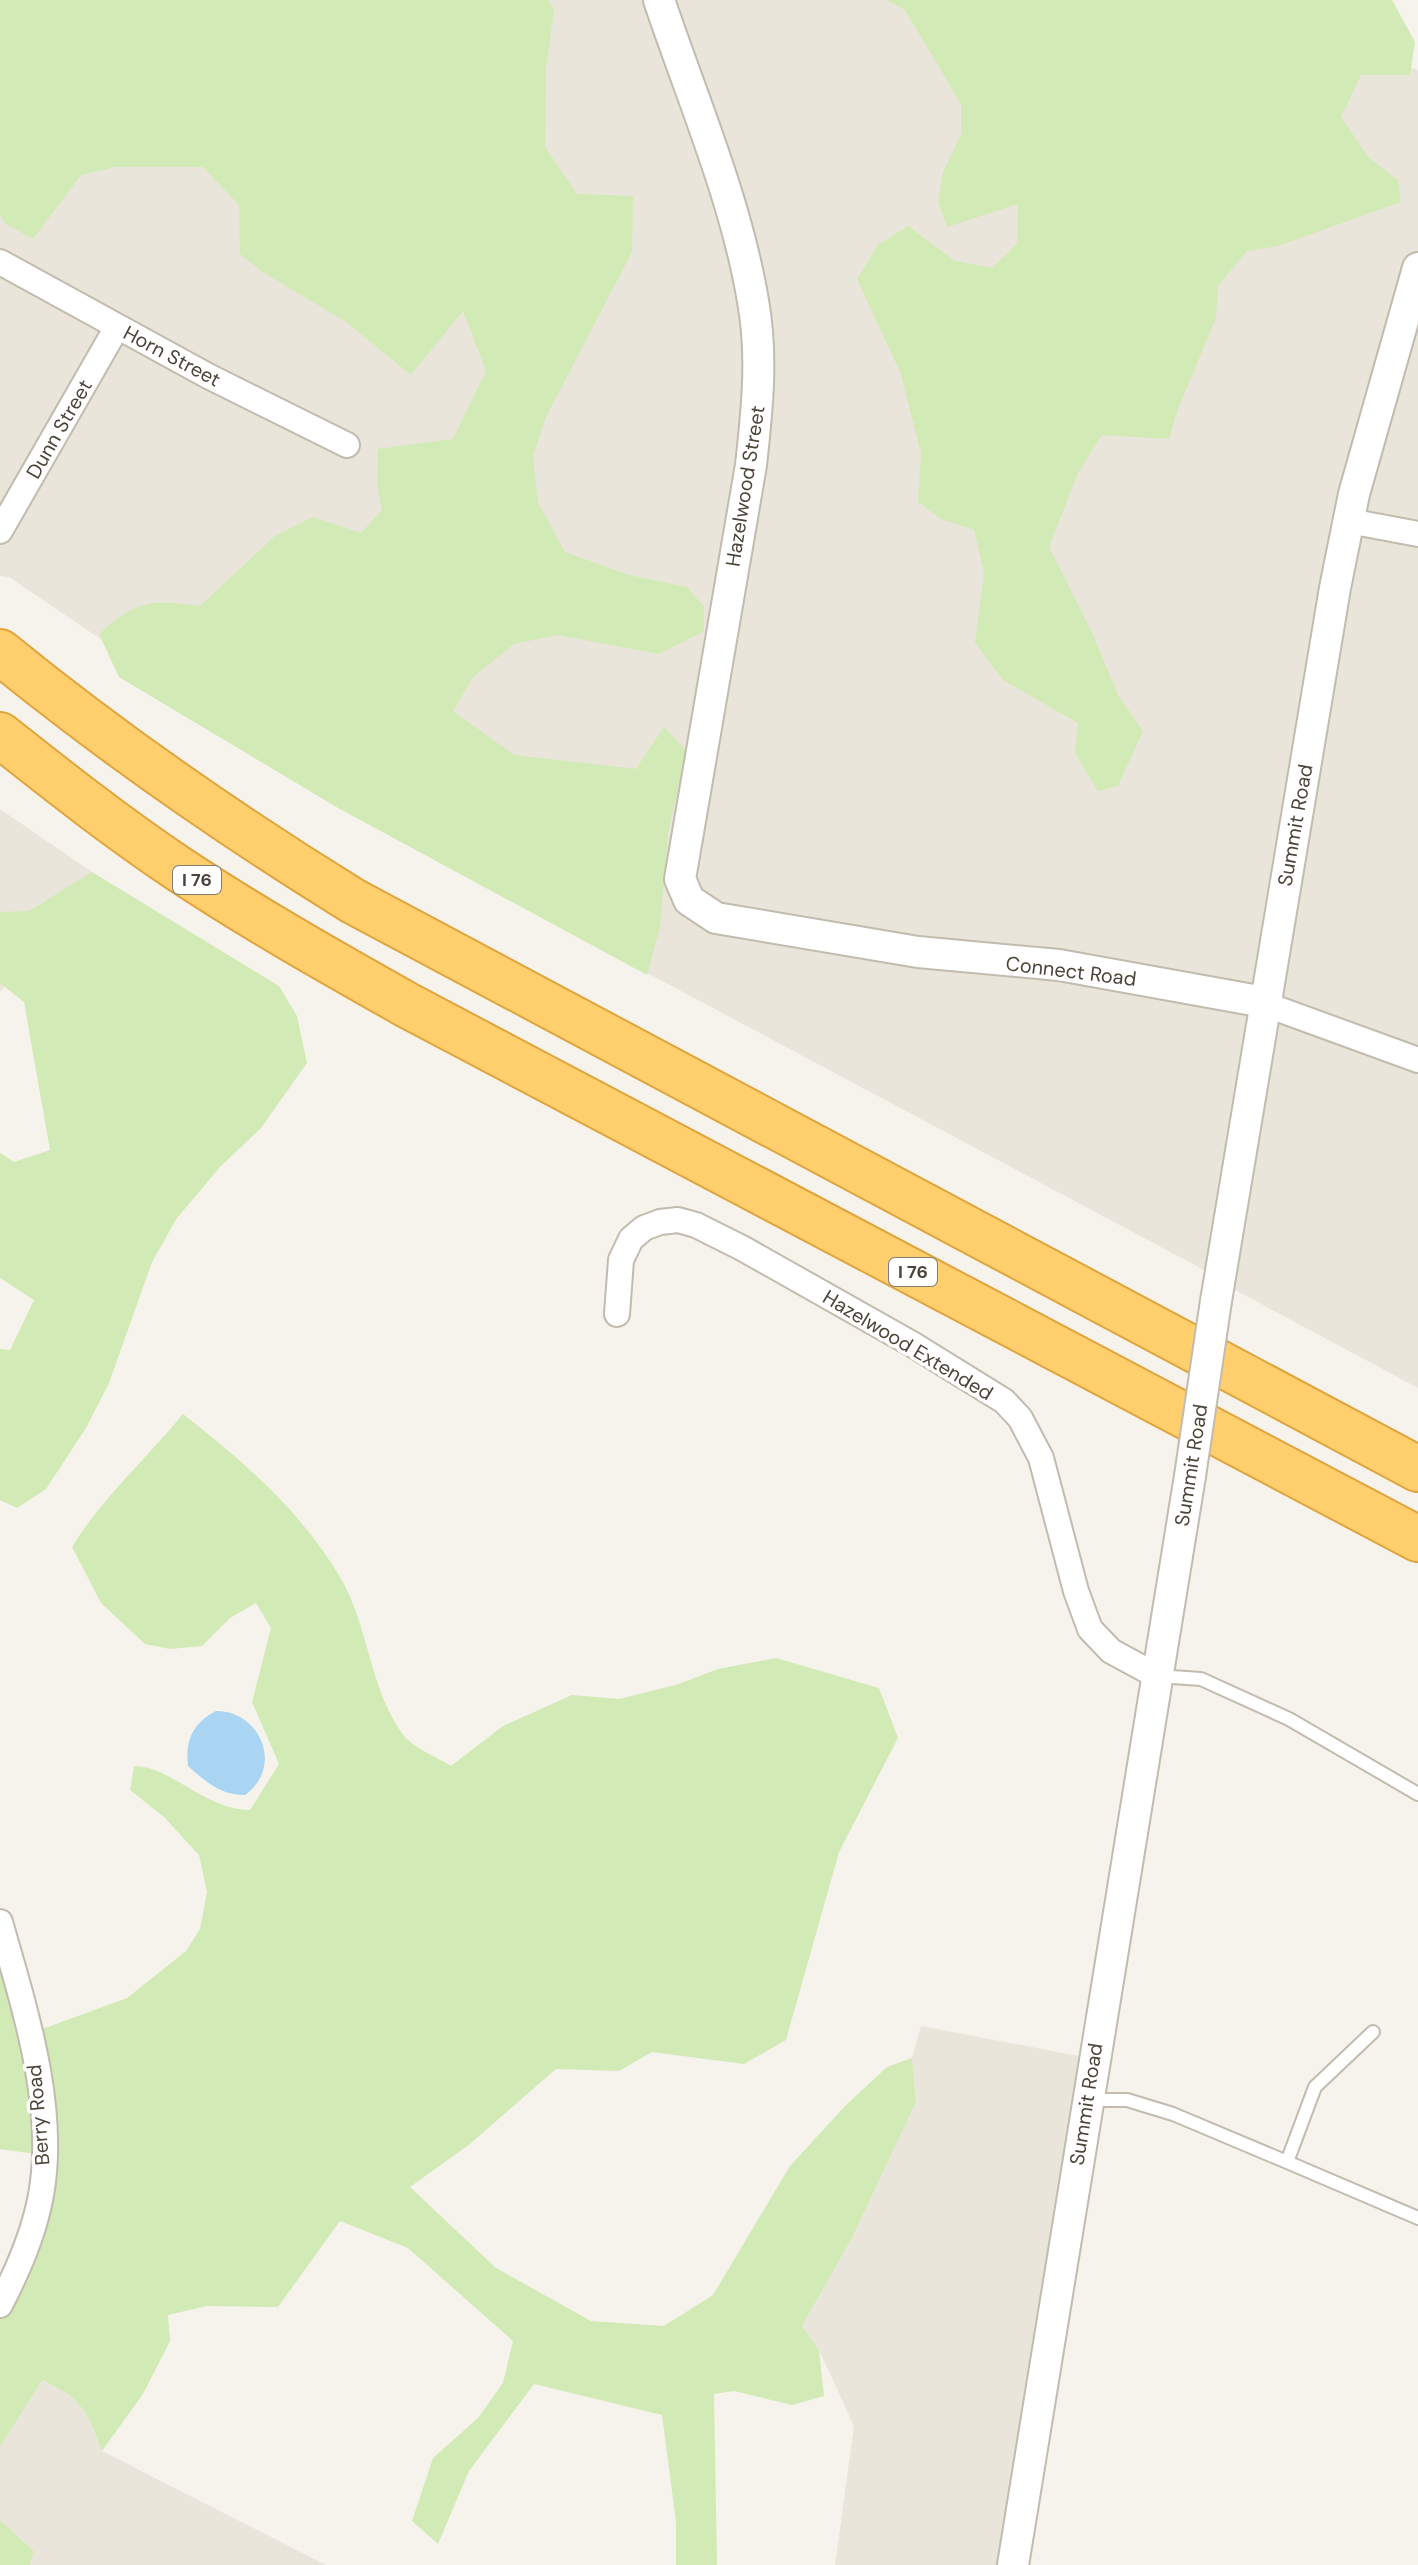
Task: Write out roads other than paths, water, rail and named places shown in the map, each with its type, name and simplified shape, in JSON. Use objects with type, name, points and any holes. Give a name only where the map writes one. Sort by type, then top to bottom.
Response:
[{"type":"highway","points":[[0,652],[116,744],[203,806],[353,901],[1418,1469]]},
{"type":"highway","name":"I 76","points":[[0,735],[90,806],[176,867],[277,931],[407,1005],[1418,1539]]},
{"type":"street","name":"Hazelwood Street","points":[[659,0],[733,220],[754,302],[757,332],[759,399],[751,465],[680,879],[689,900],[716,918]]},
{"type":"street","name":"Horn Street","points":[[0,262],[117,327],[347,445]]},
{"type":"street","name":"Summit Road","points":[[1013,2565],[1291,845],[1349,521],[1388,368],[1418,268]]},
{"type":"street","name":"Dunn Street","points":[[0,531],[117,327]]},
{"type":"street","points":[[1349,521],[1418,534]]},
{"type":"street","name":"Connect Road","points":[[716,918],[918,952],[1059,965],[1253,1000],[1418,1060]]},
{"type":"street","name":"Hazelwood Extended","points":[[617,1314],[621,1260],[631,1239],[652,1225],[678,1220],[696,1225],[742,1248],[912,1344],[1004,1401],[1020,1418],[1041,1458],[1076,1591],[1090,1629],[1111,1651],[1157,1676]]},
{"type":"street","name":"Berry Road","points":[[0,1922],[36,2066],[44,2155],[36,2218],[0,2305]]},
{"type":"lane","points":[[1157,1676],[1201,1679],[1289,1719],[1418,1794]]},
{"type":"lane","points":[[1287,2162],[1315,2087],[1373,2032]]},
{"type":"lane","points":[[1087,2100],[1127,2100],[1173,2114],[1418,2218]]},
{"type":"water","points":[[216,1711],[231,1713],[244,1720],[255,1729],[262,1742],[265,1755],[263,1770],[257,1783],[245,1795],[220,1790],[188,1766],[192,1733]]}]
